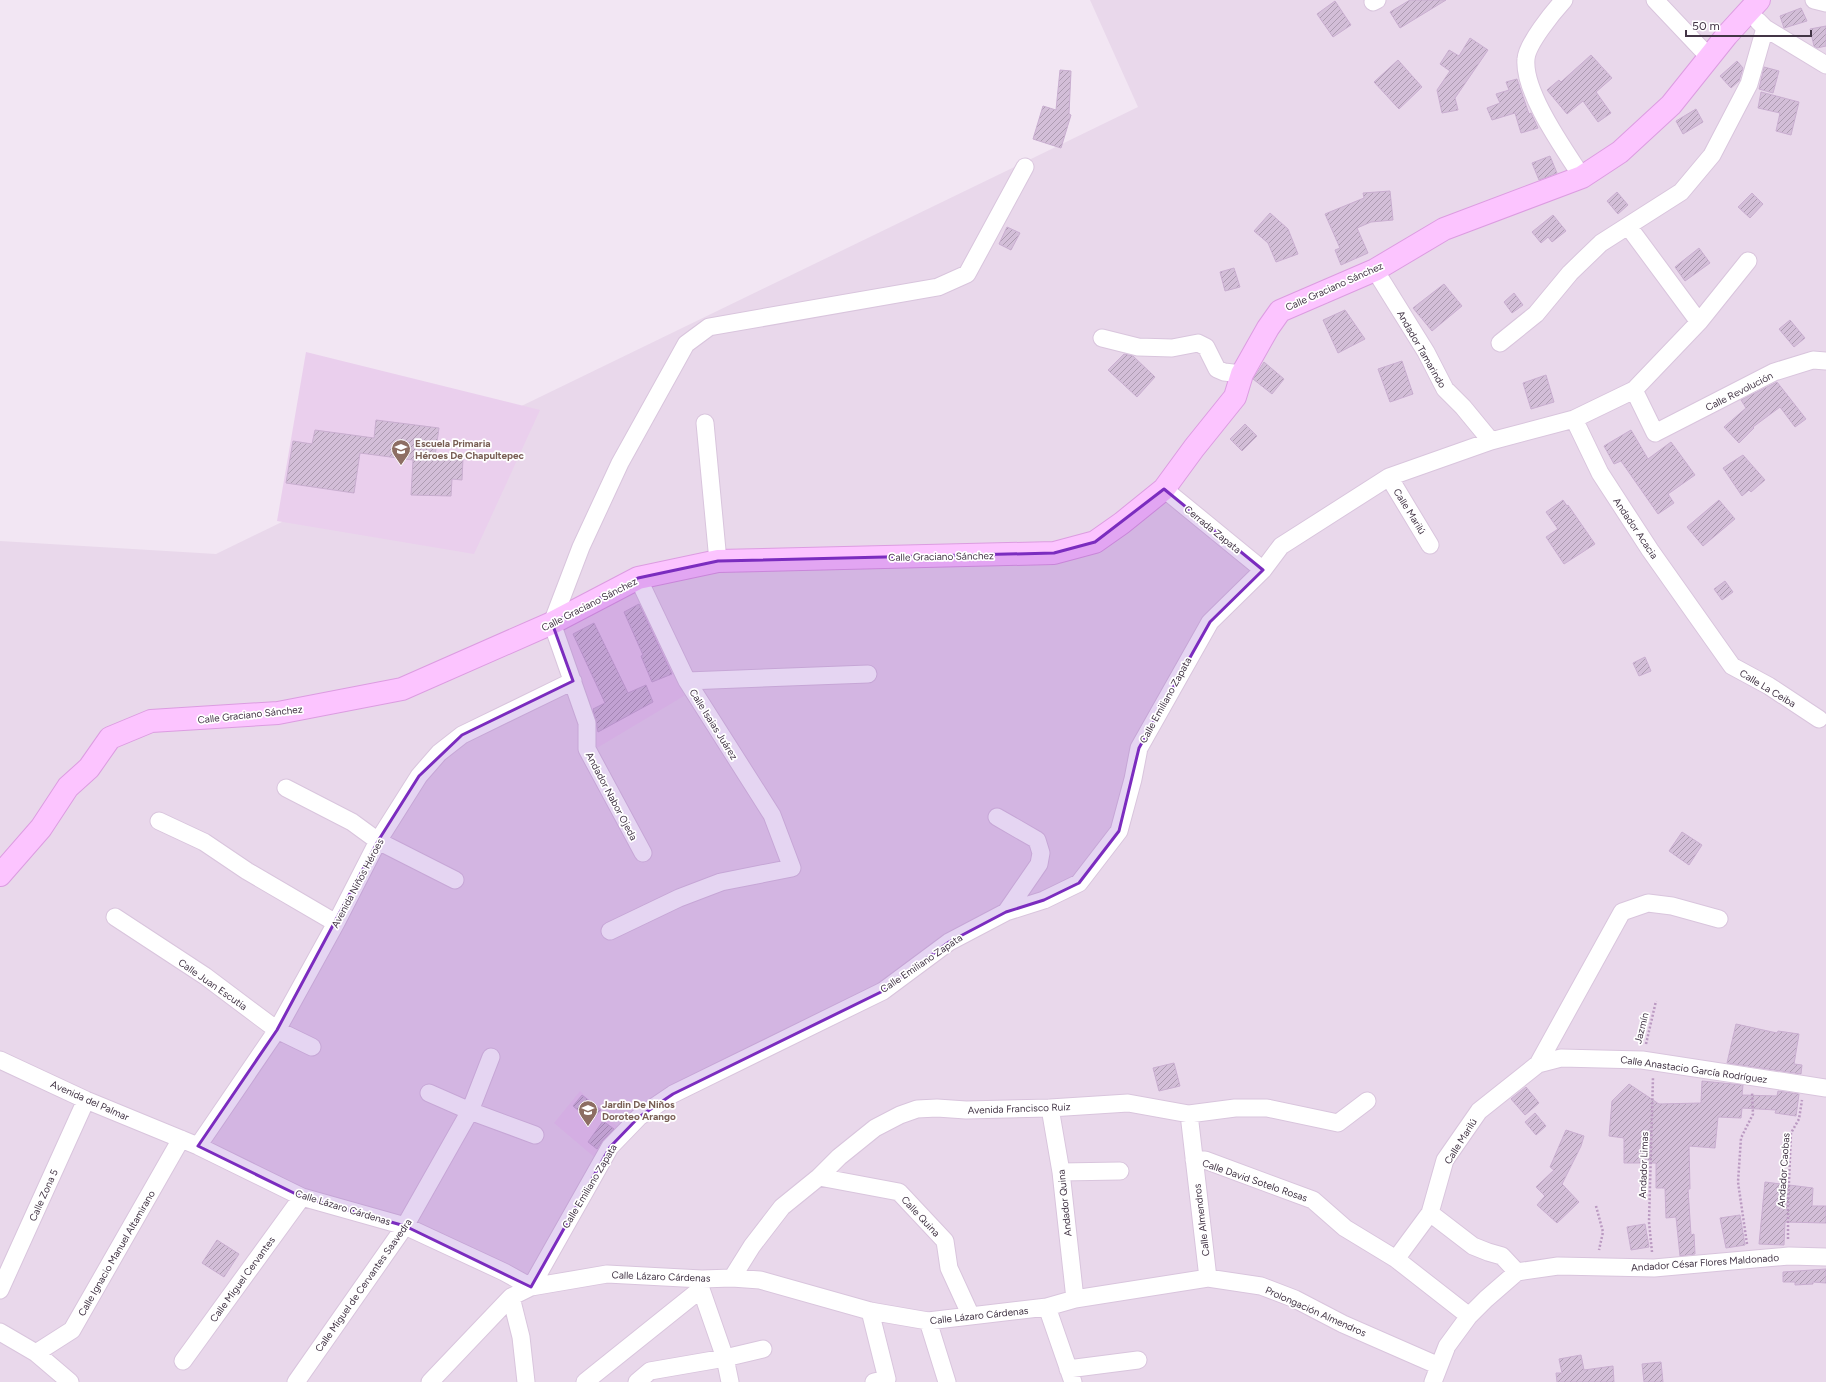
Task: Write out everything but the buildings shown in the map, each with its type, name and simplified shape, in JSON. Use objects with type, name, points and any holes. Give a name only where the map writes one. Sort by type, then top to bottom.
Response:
[{"type":"street","points":[[1564,0],[1545,21],[1526,58],[1527,79],[1552,130],[1582,177]]},
{"type":"street","points":[[1655,0],[1708,57]]},
{"type":"street","points":[[1814,0],[1826,3]]},
{"type":"street","points":[[1755,6],[1765,28],[1826,65]]},
{"type":"street","name":"Calle Graciano Sánchez","points":[[0,875],[41,828],[68,787],[89,768],[110,738],[151,722],[278,713],[402,689],[552,623],[638,578],[718,561],[1054,553],[1095,542],[1122,523],[1164,489],[1194,448],[1235,397],[1242,374],[1268,328],[1280,311],[1375,270],[1444,228],[1582,177],[1620,152],[1671,105],[1708,57],[1755,6]]},
{"type":"street","points":[[1500,343],[1536,314],[1570,273],[1601,243],[1681,192],[1712,156],[1749,84],[1765,28]]},
{"type":"street","points":[[552,623],[581,546],[617,470],[686,344],[709,326],[938,287],[967,274],[1025,167]]},
{"type":"street","points":[[1628,226],[1699,322]]},
{"type":"street","points":[[1634,390],[1699,322],[1748,261]]},
{"type":"street","name":"Andador Tamarindo","points":[[1375,270],[1426,352],[1445,389],[1463,407],[1491,441]]},
{"type":"street","points":[[1102,338],[1138,347],[1172,348],[1198,343],[1206,347],[1217,369],[1224,372],[1242,374]]},
{"type":"street","name":"Calle Revolución","points":[[1634,390],[1655,434],[1774,372],[1813,360],[1826,361]]},
{"type":"street","name":"Calle Emiliano Zapata","points":[[531,1287],[610,1147],[638,1117],[673,1094],[883,991],[949,942],[1006,912],[1044,900],[1079,883],[1119,831],[1133,779],[1139,748],[1210,622],[1263,570],[1281,546],[1389,477],[1491,441],[1574,419],[1634,390]]},
{"type":"street","name":"Andador Acacia","points":[[1574,419],[1600,474],[1650,550],[1709,631]]},
{"type":"street","points":[[704,424],[718,561]]},
{"type":"street","name":"Calle Marilú","points":[[1389,477],[1430,545]]},
{"type":"street","name":"Cerrada Zapata","points":[[1164,489],[1263,570]]},
{"type":"street","name":"Calle Isaias Juárez","points":[[610,931],[679,898],[721,882],[792,868],[772,815],[687,681],[638,578]]},
{"type":"street","name":"Andador Nabor Ojeda","points":[[552,623],[587,723],[587,749],[642,853]]},
{"type":"street","name":"Calle La Ceiba","points":[[1709,631],[1732,666],[1769,686],[1820,719]]},
{"type":"street","points":[[687,681],[868,674]]},
{"type":"street","name":"Avenida Niños Héroes","points":[[198,1146],[277,1030],[336,923],[378,841],[419,776],[439,753],[462,734],[573,681]]},
{"type":"street","points":[[286,788],[352,822],[378,841],[455,880]]},
{"type":"street","points":[[997,817],[1037,840],[1041,853],[1039,864],[1006,912]]},
{"type":"street","points":[[159,821],[204,842],[247,871],[336,923]]},
{"type":"street","points":[[1538,1064],[1622,912],[1648,902],[1672,906],[1719,919]]},
{"type":"street","name":"Calle Juan Escutia","points":[[115,917],[205,976],[277,1030],[312,1047]]},
{"type":"street","name":"Calle Miguel de Cervantes Saavedra","points":[[296,1382],[405,1226],[470,1111],[491,1057]]},
{"type":"street","name":"Calle Anastacio García Rodríguez","points":[[1538,1064],[1561,1058],[1648,1061],[1752,1076],[1804,1086],[1826,1088]]},
{"type":"street","name":"Avenida del Palmar","points":[[0,1060],[86,1100],[181,1139]]},
{"type":"street","name":"Calle Marilú","points":[[1396,1259],[1430,1213],[1445,1160],[1479,1111],[1538,1064]]},
{"type":"street","points":[[429,1093],[470,1111],[535,1135]]},
{"type":"street","name":"Calle Zona 5","points":[[0,1290],[86,1100]]},
{"type":"street","name":"Avenida Francisco Ruiz","points":[[732,1278],[752,1246],[782,1207],[819,1178],[839,1157],[875,1128],[900,1115],[917,1109],[937,1108],[966,1110],[1050,1108],[1128,1102],[1189,1114],[1235,1108],[1267,1108],[1338,1122],[1367,1101]]},
{"type":"street","name":"Andador Quina","points":[[1050,1108],[1061,1172],[1075,1299]]},
{"type":"street","name":"Calle Almendros","points":[[1189,1114],[1208,1278]]},
{"type":"street","name":"Calle Lázaro Cárdenas","points":[[181,1139],[302,1197],[405,1226],[504,1272],[531,1287],[608,1274],[701,1284],[732,1278],[760,1280],[870,1311],[928,1321],[1047,1308]]},
{"type":"street","name":"Calle Ignacio Manuel Altamirano","points":[[36,1353],[72,1330],[181,1139]]},
{"type":"street","name":"Calle David Sotelo Rosas","points":[[1194,1160],[1205,1160],[1313,1200],[1345,1228],[1396,1259],[1469,1316]]},
{"type":"street","points":[[1061,1172],[1120,1171]]},
{"type":"street","name":"Calle Quina","points":[[819,1178],[899,1192],[945,1241],[949,1268],[971,1316]]},
{"type":"street","name":"Calle Miguel Cervantes","points":[[183,1361],[302,1197]]},
{"type":"street","points":[[1430,1213],[1473,1246],[1502,1256],[1517,1272],[1469,1316],[1447,1346],[1432,1382]]},
{"type":"street","name":"Andador César Flores Maldonado","points":[[1517,1272],[1558,1266],[1596,1268],[1654,1268],[1789,1256],[1826,1257]]},
{"type":"street","name":"Prolongación Almendros","points":[[1047,1308],[1075,1299],[1208,1278],[1262,1286],[1295,1299],[1343,1324],[1439,1366]]},
{"type":"street","points":[[585,1382],[701,1284],[725,1358],[730,1382]]},
{"type":"street","points":[[430,1382],[511,1298],[531,1287]]},
{"type":"street","points":[[511,1298],[521,1338],[526,1382]]},
{"type":"street","points":[[1047,1308],[1071,1376],[1138,1360]]},
{"type":"street","points":[[870,1311],[887,1379],[874,1382]]},
{"type":"street","points":[[928,1321],[947,1382]]},
{"type":"street","points":[[0,1332],[36,1353],[70,1382]]},
{"type":"street","points":[[637,1382],[650,1371],[725,1358],[763,1349]]},
{"type":"path","name":"Jazmín","points":[[1648,1061],[1656,1001]]},
{"type":"path","name":"Andador Limas","points":[[1648,1061],[1649,1222],[1654,1268]]},
{"type":"path","points":[[1749,1259],[1738,1182],[1741,1138],[1753,1114],[1752,1076]]},
{"type":"path","name":"Andador Caobas","points":[[1789,1256],[1788,1206],[1791,1133],[1799,1119],[1804,1086]]},
{"type":"path","points":[[1596,1206],[1603,1232],[1596,1268]]},
{"type":"highlighted area","points":[[1164,489],[1263,570],[1210,622],[1139,748],[1119,831],[1079,883],[1044,900],[1006,912],[949,942],[883,991],[673,1094],[639,1117],[610,1147],[531,1287],[405,1226],[302,1197],[198,1146],[277,1030],[378,841],[419,776],[462,735],[573,681],[552,623],[638,578],[718,561],[1054,553],[1095,542]]},
{"type":"shaded area","points":[[1090,0],[1826,0],[1826,1382],[0,1382],[0,541],[216,554],[1138,107]]},
{"type":"shaded area","name":"Escuela Primaria Héroes De Chapultepec","points":[[306,352],[540,410],[474,554],[277,521]]},
{"type":"shaded area","points":[[639,588],[689,693],[597,748],[558,626]]},
{"type":"shaded area","name":"Jardin De Niños Doroteo Arango","points":[[580,1091],[622,1131],[600,1162],[554,1123]]},
{"type":"place","name":"Escuela Primaria Héroes De Chapultepec","points":[[401,466]]},
{"type":"place","name":"Jardin De Niños Doroteo Arango","points":[[588,1127]]}]
